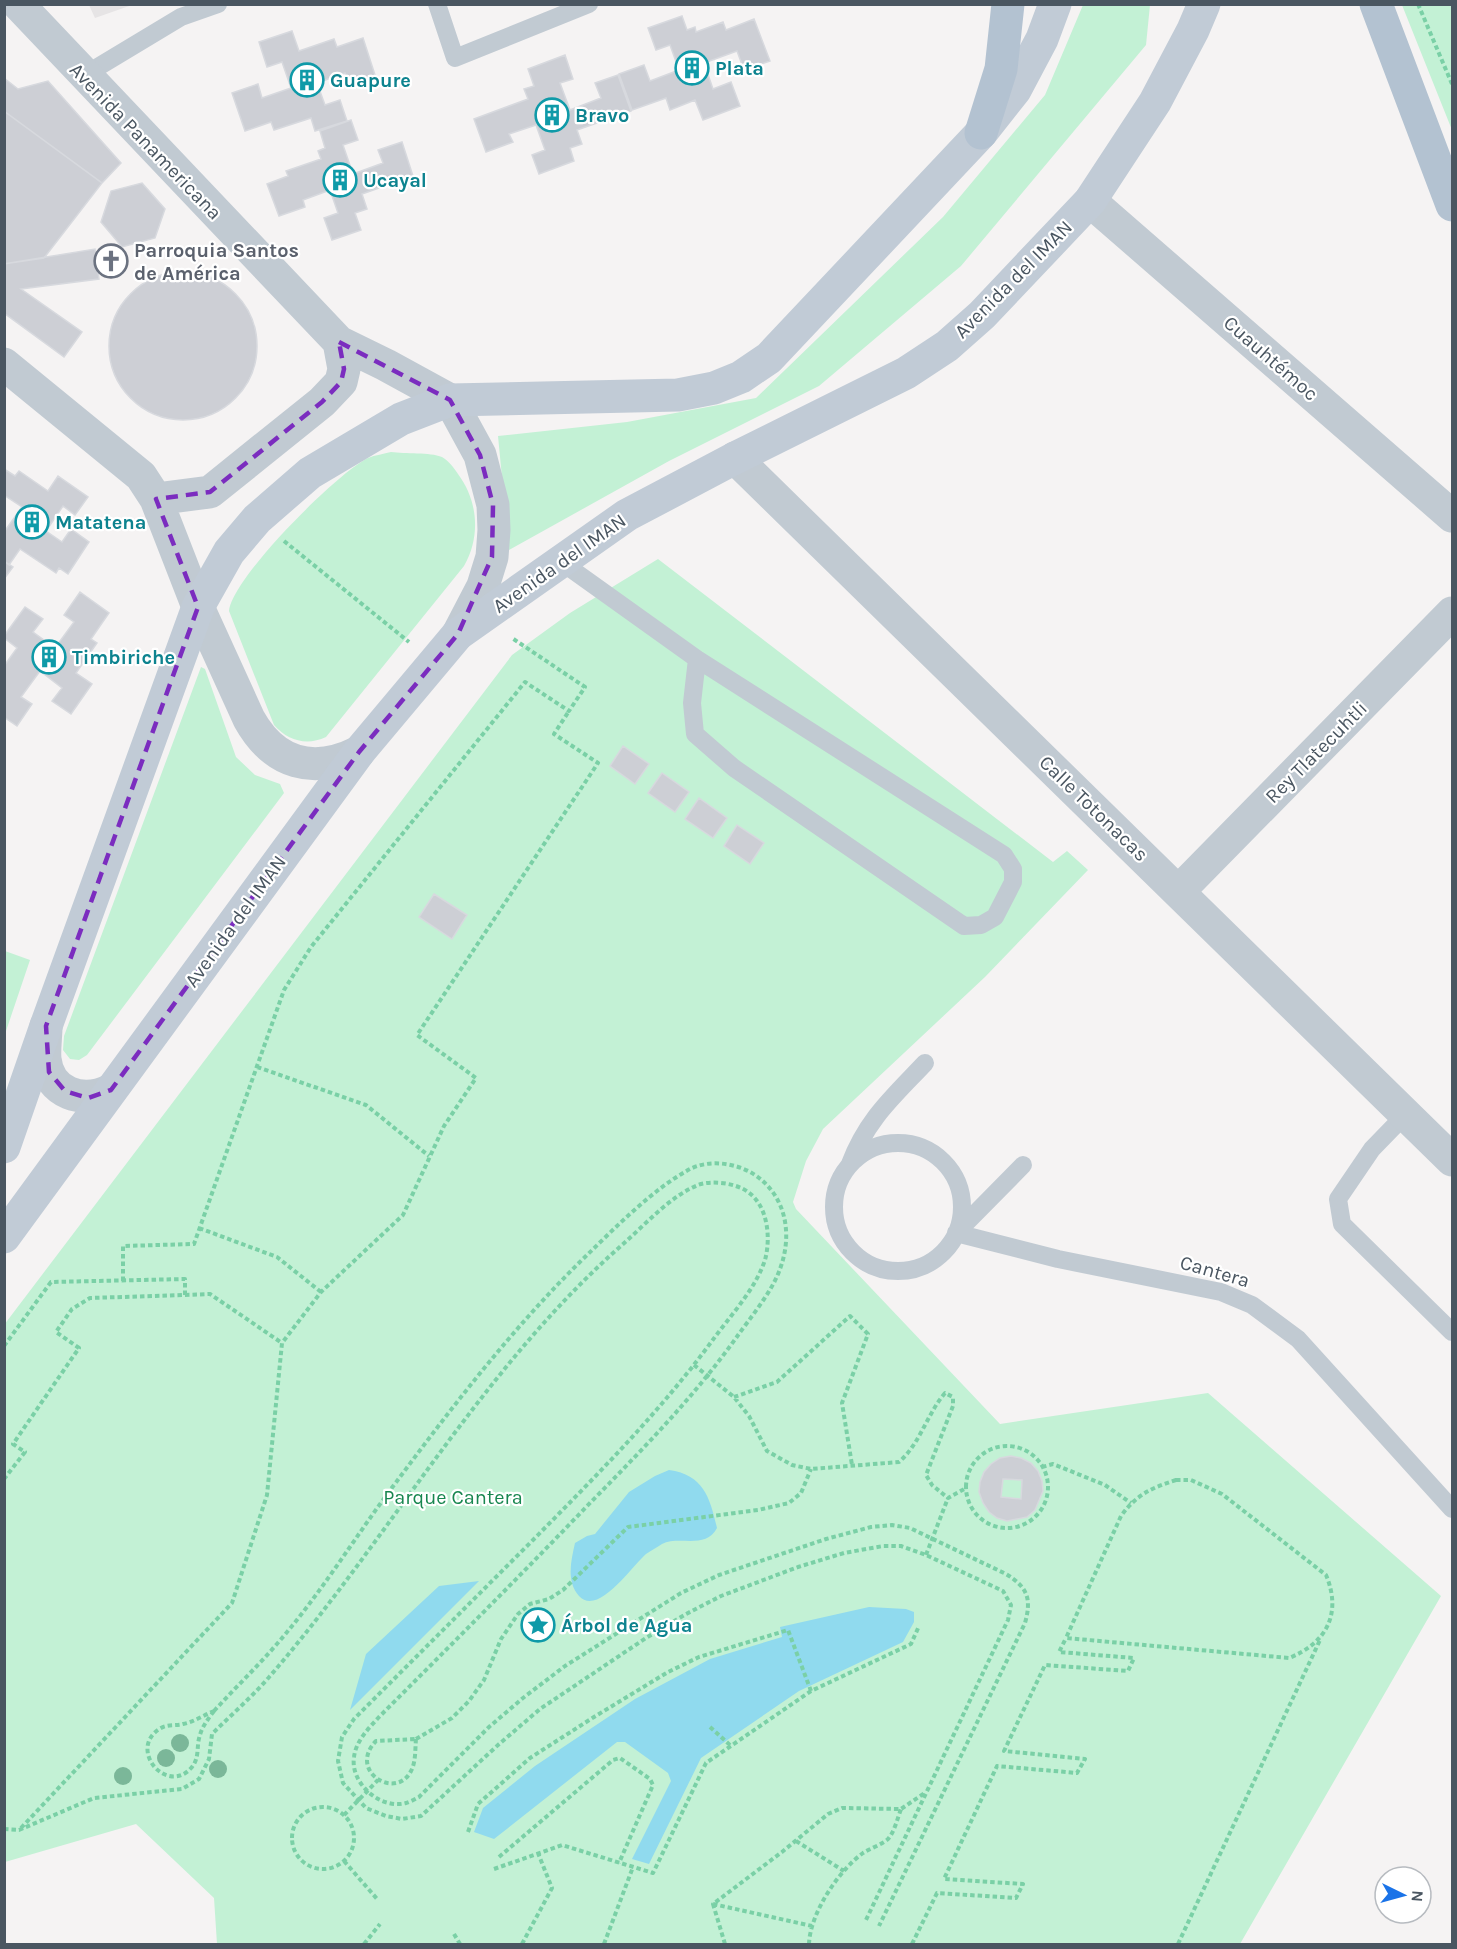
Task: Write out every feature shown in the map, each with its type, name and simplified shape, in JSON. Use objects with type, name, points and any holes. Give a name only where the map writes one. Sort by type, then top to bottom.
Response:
[{"type":"main road","points":[[981,133],[1000,69],[1008,4]]},
{"type":"main road","points":[[4,1147],[198,607],[229,552],[256,519],[310,473],[329,461],[400,419],[450,400],[678,395],[714,388],[741,377],[769,358],[981,133],[1015,90],[1042,39],[1055,4]]},
{"type":"main road","name":"Avenida del IMAN","points":[[4,1237],[359,752],[434,662],[470,625],[627,515],[735,458],[906,373],[946,346],[982,315],[1089,201],[1155,102],[1204,4]]},
{"type":"main road","points":[[1376,4],[1452,205]]},
{"type":"street","name":"Avenida Panamericana","points":[[18,4],[83,76],[339,342],[450,400]]},
{"type":"street","name":"Cuauhtémoc","points":[[1089,201],[1452,516]]},
{"type":"street","points":[[156,499],[210,492],[322,402],[341,382],[344,369],[339,342]]},
{"type":"street","points":[[4,364],[141,476],[156,499],[198,607],[249,719],[267,744],[293,760],[310,764],[327,764],[344,760],[359,752]]},
{"type":"street","points":[[450,400],[480,456],[488,482],[494,522],[492,556],[470,625]]},
{"type":"street","name":"Calle Totonacas","points":[[735,458],[1452,1160]]},
{"type":"street","name":"Rey Tlatecuhtli","points":[[1179,891],[1452,613]]},
{"type":"street","points":[[46,1026],[45,1060],[56,1083],[65,1091],[82,1097],[100,1095],[111,1090]]},
{"type":"lane","points":[[83,76],[181,17],[218,4]]},
{"type":"lane","points":[[437,4],[455,58],[589,4]]},
{"type":"lane","points":[[560,561],[697,659],[1004,855],[1013,869],[1013,882],[995,917],[981,925],[964,926],[734,768],[695,734],[692,703],[697,659]]},
{"type":"lane","points":[[925,1063],[874,1117],[839,1182],[833,1204],[836,1226],[846,1246],[863,1261],[883,1270],[905,1271],[926,1265],[944,1252],[956,1233],[1023,1165]]},
{"type":"lane","points":[[1406,1114],[1372,1149],[1338,1199],[1342,1224],[1452,1332]]},
{"type":"lane","points":[[849,1165],[865,1152],[883,1145],[903,1143],[923,1148],[940,1159],[953,1175],[960,1193],[961,1214],[956,1233]]},
{"type":"lane","name":"Cantera","points":[[956,1233],[1058,1259],[1221,1292],[1252,1305],[1298,1339],[1452,1509]]},
{"type":"path","points":[[1418,4],[1452,84]]},
{"type":"path","points":[[256,519],[434,662]]},
{"type":"path","points":[[19,1830],[232,1603],[267,1495],[282,1343],[321,1292],[403,1215],[444,1125],[476,1078],[417,1035],[598,763],[554,734],[585,687],[470,625]]},
{"type":"path","points":[[123,1281],[123,1246],[194,1244],[284,990],[311,947],[525,682],[569,711]]},
{"type":"path","points":[[257,1067],[366,1105],[430,1156]]},
{"type":"path","points":[[213,1711],[186,1723],[161,1728],[155,1733],[150,1739],[148,1755],[155,1769],[170,1776],[178,1776],[193,1766],[197,1759],[200,1733],[213,1711],[284,1635],[396,1481],[483,1371],[550,1292],[607,1236],[672,1180],[699,1165],[721,1163],[744,1168],[766,1182],[782,1206],[788,1236],[780,1270],[760,1304],[708,1377],[663,1429],[378,1717],[361,1737],[354,1757],[357,1779],[372,1796],[387,1802],[405,1804],[419,1797],[489,1727],[564,1666],[681,1593],[719,1575],[826,1539],[871,1527],[892,1525],[910,1528],[1019,1582],[1028,1596],[1029,1609],[1025,1623],[879,1926]]},
{"type":"path","points":[[4,1829],[19,1830],[94,1797],[182,1789],[199,1779],[209,1759],[212,1734],[266,1681],[303,1637],[501,1372],[603,1262],[677,1197],[702,1183],[723,1183],[747,1191],[762,1208],[768,1232],[765,1259],[753,1286],[694,1365],[643,1427],[354,1719],[342,1737],[338,1761],[343,1783],[357,1801],[366,1808],[386,1816],[402,1819],[421,1816],[540,1709],[686,1614],[721,1596],[765,1578],[844,1554],[883,1546],[901,1546],[926,1555],[1003,1591],[1011,1605],[1008,1620],[866,1920]]},
{"type":"path","points":[[200,1228],[278,1257],[321,1292]]},
{"type":"path","points":[[4,1346],[51,1282],[184,1279],[185,1295]]},
{"type":"path","points":[[4,1479],[25,1452],[13,1444],[79,1348],[56,1332],[72,1309],[90,1298],[210,1294],[282,1343]]},
{"type":"path","points":[[734,1397],[777,1382],[850,1316],[868,1334],[843,1403],[852,1465]]},
{"type":"path","points":[[694,1365],[734,1397],[749,1416],[767,1451],[792,1465],[811,1469],[899,1462],[908,1455],[938,1401],[945,1393],[953,1397],[953,1406],[926,1475],[932,1485],[948,1498]]},
{"type":"path","points":[[1009,1446],[1023,1449],[1034,1456],[1047,1479],[1044,1506],[1036,1517],[1024,1525],[1004,1528],[985,1522],[975,1512],[966,1488],[968,1474],[974,1462],[984,1453],[996,1447],[1009,1446]]},
{"type":"path","points":[[1042,1467],[1053,1464],[1063,1468],[1105,1485],[1131,1503]]},
{"type":"path","points":[[416,1739],[412,1769],[408,1776],[393,1783],[378,1780],[372,1775],[366,1761],[370,1747],[376,1741],[416,1739],[452,1718],[469,1701],[484,1680],[501,1639],[518,1614],[530,1604],[549,1599],[563,1590],[627,1527],[758,1510],[789,1503],[801,1493],[811,1469]]},
{"type":"path","points":[[912,1944],[937,1893],[1016,1898],[1023,1884],[944,1879],[997,1767],[1077,1773],[1084,1759],[1004,1751],[1045,1665],[1128,1671],[1134,1658],[1059,1652],[1121,1516],[1131,1503],[1151,1490],[1176,1480],[1191,1480],[1222,1494],[1326,1575],[1333,1591],[1333,1604],[1330,1620],[1178,1944]]},
{"type":"path","points":[[926,1555],[948,1498],[966,1488]]},
{"type":"path","points":[[494,1869],[562,1845],[653,1873],[706,1764],[811,1691],[911,1644],[919,1626]]},
{"type":"path","points":[[468,1832],[478,1804],[530,1758],[668,1672],[699,1657],[788,1630],[811,1691]]},
{"type":"path","points":[[1066,1638],[1289,1658],[1303,1652],[1320,1639]]},
{"type":"path","points":[[710,1727],[731,1746]]},
{"type":"path","points":[[499,1857],[613,1760],[620,1758],[650,1779],[653,1785],[619,1863]]},
{"type":"path","points":[[344,1815],[378,1780]]},
{"type":"path","points":[[713,1904],[828,1814],[842,1808],[901,1809],[927,1792]]},
{"type":"path","points":[[326,1807],[344,1815],[354,1833],[350,1853],[344,1861],[326,1869],[316,1869],[299,1858],[292,1839],[293,1828],[305,1812],[326,1807]]},
{"type":"path","points":[[809,1944],[814,1919],[844,1871],[862,1854],[889,1838],[901,1809]]},
{"type":"path","points":[[796,1840],[844,1871]]},
{"type":"path","points":[[522,1944],[552,1888],[538,1853]]},
{"type":"path","points":[[344,1861],[378,1900]]},
{"type":"path","points":[[604,1944],[633,1867]]},
{"type":"path","points":[[713,1904],[812,1926]]},
{"type":"path","points":[[713,1904],[725,1944]]},
{"type":"path","points":[[364,1944],[380,1924]]},
{"type":"path","points":[[454,1934],[459,1944]]},
{"type":"highlighted area","points":[[339,342],[450,400],[480,455],[493,505],[492,557],[458,634],[359,752],[111,1090],[88,1098],[65,1091],[49,1072],[46,1026],[198,607],[156,499],[210,492],[322,402],[341,382],[344,369]]},
{"type":"shaded area","points":[[89,4],[132,5],[95,18]]},
{"type":"green space","points":[[1083,5],[1150,5],[1146,45],[961,266],[819,386],[669,461],[509,550],[498,436],[627,422],[756,398],[943,217],[1045,95]]},
{"type":"green space","points":[[1402,5],[1452,5],[1452,130]]},
{"type":"green space","points":[[391,452],[437,455],[449,462],[465,484],[473,507],[475,531],[469,555],[464,566],[326,737],[312,741],[292,738],[274,725],[229,611],[248,575],[266,552],[311,504],[368,458]]},
{"type":"green space","name":"Parque Cantera","points":[[658,559],[1053,862],[1067,851],[1088,870],[985,977],[823,1129],[806,1161],[793,1202],[796,1209],[1000,1424],[1208,1393],[1441,1596],[1240,1944],[217,1944],[214,1898],[136,1824],[5,1862],[4,1325],[512,655],[570,613]]},
{"type":"green space","points":[[201,667],[205,669],[236,757],[255,775],[280,784],[284,793],[87,1055],[79,1060],[70,1059],[63,1050],[64,1036]]},
{"type":"green space","points":[[4,952],[30,960],[5,1034]]},
{"type":"water","points":[[669,1470],[690,1477],[704,1490],[717,1528],[712,1535],[706,1539],[662,1544],[646,1554],[605,1595],[596,1600],[587,1601],[579,1596],[571,1577],[575,1543],[595,1534],[629,1492]]},
{"type":"water","points":[[479,1581],[350,1710],[366,1654],[439,1586]]},
{"type":"water","points":[[869,1607],[906,1609],[914,1612],[914,1622],[903,1642],[799,1691],[701,1758],[649,1864],[632,1859],[671,1781],[668,1773],[625,1742],[617,1742],[494,1839],[474,1832],[483,1808],[535,1766],[635,1699],[710,1659],[782,1637],[780,1627]]},
{"type":"building","name":"Plata","points":[[682,16],[687,30],[695,27],[696,32],[723,22],[726,30],[754,19],[770,61],[744,70],[737,51],[704,63],[713,89],[731,82],[740,106],[703,120],[695,100],[670,110],[666,98],[632,110],[619,74],[644,65],[650,81],[679,70],[670,45],[656,50],[648,28]]},
{"type":"building","name":"Guapure","points":[[292,31],[299,51],[334,39],[337,47],[363,38],[376,78],[350,86],[345,73],[317,83],[325,105],[340,100],[347,121],[315,131],[311,118],[274,130],[271,122],[245,131],[232,93],[258,84],[262,98],[291,88],[282,62],[267,67],[259,42]]},
{"type":"building","name":"Bravo","points":[[565,55],[573,79],[560,83],[570,110],[601,98],[595,83],[618,75],[631,111],[577,130],[582,144],[570,148],[574,161],[539,174],[532,155],[545,150],[536,125],[509,134],[513,142],[486,152],[474,119],[528,99],[524,89],[534,86],[528,69]]},
{"type":"building","points":[[4,78],[18,89],[48,81],[121,163],[102,183],[4,111]]},
{"type":"building","points":[[4,111],[102,183],[44,258],[4,264]]},
{"type":"building","name":"Ucayal","points":[[351,120],[358,140],[343,145],[353,174],[383,163],[378,150],[402,142],[413,176],[362,194],[367,209],[355,213],[361,230],[332,240],[324,218],[338,213],[330,190],[303,200],[305,207],[279,216],[267,184],[288,176],[286,171],[321,159],[318,151],[325,148],[320,131]]},
{"type":"building","points":[[142,183],[165,209],[155,238],[122,247],[101,222],[111,191]]},
{"type":"building","points":[[95,249],[99,279],[21,289],[82,332],[64,357],[4,313],[4,264]]},
{"type":"building","points":[[183,272],[211,277],[224,284],[235,294],[245,305],[252,318],[257,346],[252,374],[245,387],[235,398],[224,408],[211,415],[183,420],[155,415],[142,408],[131,398],[121,387],[114,374],[109,346],[114,318],[121,305],[131,294],[142,284],[155,277]]},
{"type":"building","name":"Matatena","points":[[4,469],[15,476],[19,471],[48,491],[58,476],[88,497],[75,515],[63,506],[46,531],[62,542],[71,529],[89,542],[68,574],[59,568],[56,573],[20,549],[9,565],[4,561],[4,532],[22,507],[4,495]]},
{"type":"building","points":[[4,561],[13,567],[4,579]]},
{"type":"building","name":"Timbiriche","points":[[80,592],[109,613],[91,639],[97,643],[76,673],[92,684],[71,714],[52,701],[62,688],[40,671],[21,697],[32,704],[17,726],[4,717],[4,666],[17,648],[4,636],[25,607],[43,619],[33,632],[55,648],[74,622],[64,615]]},
{"type":"building","points":[[623,746],[649,764],[635,784],[610,766]]},
{"type":"building","points":[[662,773],[689,792],[675,812],[648,793]]},
{"type":"building","points":[[699,798],[727,818],[713,838],[685,819]]},
{"type":"building","points":[[737,825],[764,843],[750,864],[724,846]]},
{"type":"building","points":[[434,894],[467,915],[452,939],[419,917]]},
{"type":"building","points":[[1011,1456],[1021,1458],[1031,1463],[1038,1471],[1043,1491],[1035,1510],[1027,1517],[1007,1521],[997,1518],[983,1503],[979,1492],[980,1482],[984,1472],[1000,1458]],"holes":[[[1003,1479],[1022,1480],[1021,1499],[1001,1497]]]},
{"type":"place","name":"Plata","points":[[692,68]]},
{"type":"place","name":"Guapure","points":[[307,80]]},
{"type":"place","name":"Bravo","points":[[552,115]]},
{"type":"place","name":"Ucayal","points":[[340,180]]},
{"type":"place","name":"Parroquia Santos de América","points":[[111,261]]},
{"type":"place","name":"Matatena","points":[[32,522]]},
{"type":"place","name":"Timbiriche","points":[[49,657]]},
{"type":"place","name":"Árbol de Agua","points":[[538,1625]]}]
